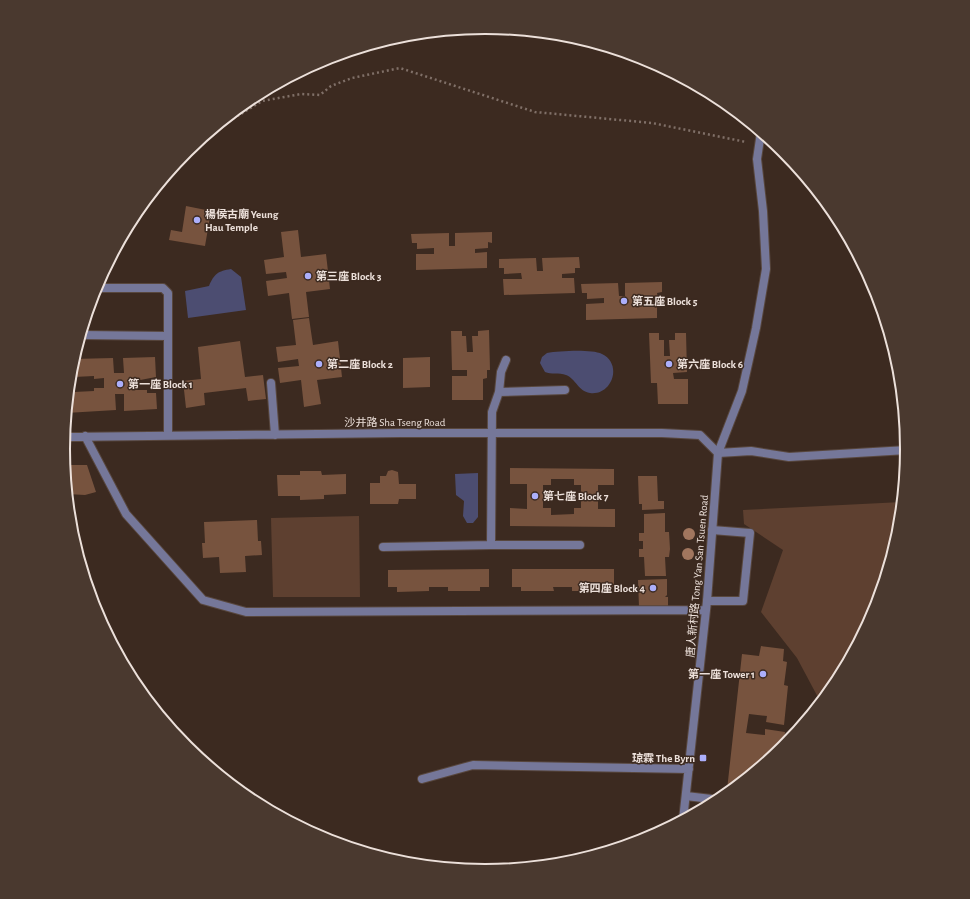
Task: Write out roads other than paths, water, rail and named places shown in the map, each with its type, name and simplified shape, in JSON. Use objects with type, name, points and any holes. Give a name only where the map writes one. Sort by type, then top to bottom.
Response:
[{"type":"street","name":"唐人新村路 Tong Yan San Tsuen Road","points":[[684,814],[707,601],[718,453],[742,391],[756,328],[766,269],[763,211],[757,159],[760,138]]},
{"type":"street","points":[[102,288],[163,288],[166,289],[168,293],[168,435]]},
{"type":"street","points":[[86,335],[168,336]]},
{"type":"street","points":[[491,545],[492,412],[499,392],[501,372],[506,360]]},
{"type":"street","points":[[271,383],[275,434]]},
{"type":"street","points":[[499,392],[565,390]]},
{"type":"street","name":"沙井路 Sha Tseng Road","points":[[70,437],[275,434],[686,433],[700,435],[718,453]]},
{"type":"street","points":[[85,436],[126,514],[203,600],[246,612],[706,610]]},
{"type":"street","points":[[718,453],[751,451],[789,457],[900,450]]},
{"type":"street","points":[[707,601],[743,601],[750,533],[712,530]]},
{"type":"street","points":[[383,547],[580,545]]},
{"type":"street","points":[[422,779],[473,765],[689,769]]},
{"type":"street","points":[[686,796],[710,799]]},
{"type":"water","points":[[231,269],[241,277],[246,310],[188,318],[185,291],[209,286],[217,274]]},
{"type":"water","points":[[583,351],[602,354],[612,365],[613,372],[609,385],[598,393],[590,393],[583,390],[566,375],[545,372],[540,363],[542,357],[547,353]]},
{"type":"water","points":[[478,473],[478,517],[473,523],[467,523],[463,516],[464,501],[456,495],[455,474]]},
{"type":"place","name":"楊侯古廟 Yeung Hau Temple","points":[[197,220]]},
{"type":"place","name":"第三座 Block 3","points":[[308,276]]},
{"type":"place","name":"第五座 Block 5","points":[[624,301]]},
{"type":"place","name":"第二座 Block 2","points":[[319,364]]},
{"type":"place","name":"第六座 Block 6","points":[[669,364]]},
{"type":"place","name":"第一座 Block 1","points":[[120,384]]},
{"type":"place","name":"第七座 Block 7","points":[[535,496]]},
{"type":"place","name":"第四座 Block 4","points":[[653,588]]},
{"type":"place","name":"第一座 Tower 1","points":[[763,674]]},
{"type":"place","name":"琼霖 The Byrn","points":[[703,758]]}]
